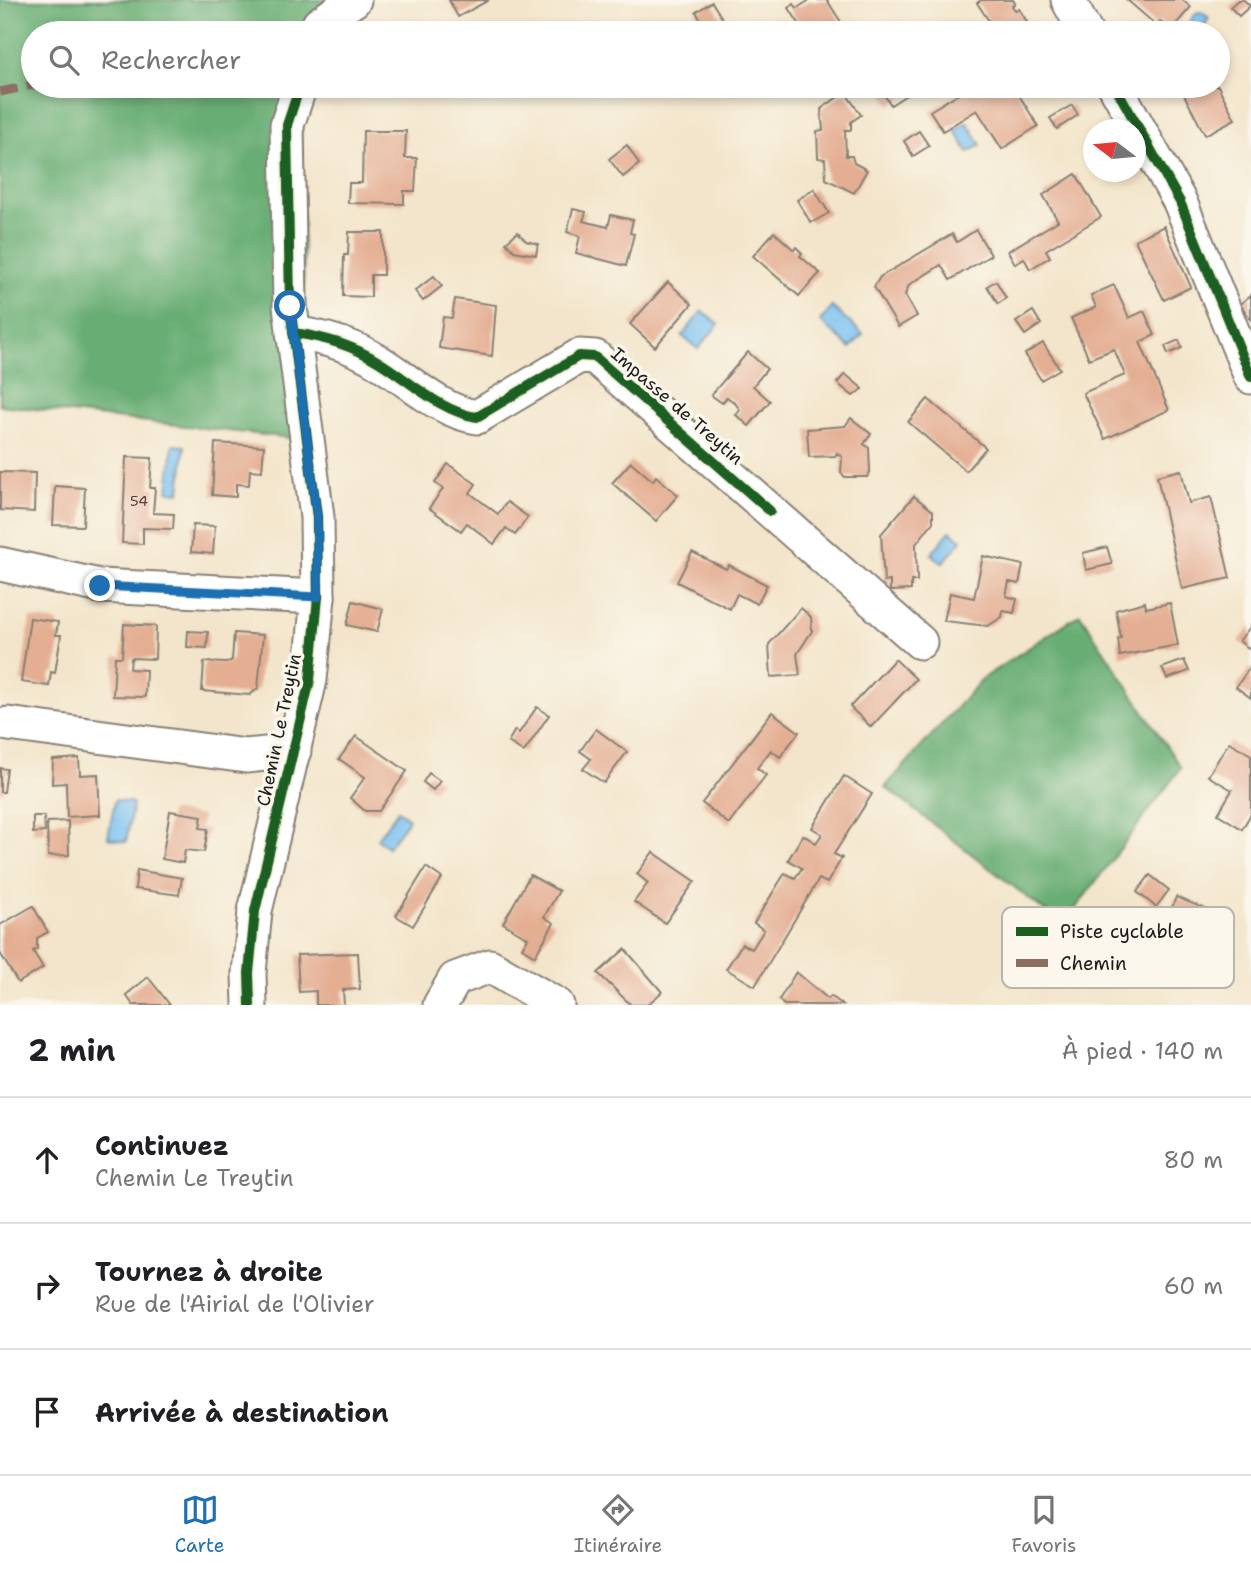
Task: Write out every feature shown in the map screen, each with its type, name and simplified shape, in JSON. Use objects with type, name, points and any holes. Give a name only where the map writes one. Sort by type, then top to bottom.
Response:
[{"type":"street","points":[[323,21],[354,0]]},
{"type":"street","points":[[1068,0],[1079,21]]},
{"type":"street","name":"Chemin Le Treytin","points":[[250,1005],[249,974],[255,911],[310,680],[318,597],[317,517],[293,332],[287,125],[296,98]]},
{"type":"street","points":[[1122,98],[1180,202],[1251,377]]},
{"type":"street","name":"Impasse de Treytin","points":[[293,332],[332,338],[377,361],[458,414],[477,417],[579,356],[595,357],[920,642]]},
{"type":"street","points":[[0,564],[100,586],[318,597]]},
{"type":"street","points":[[8,724],[246,756],[294,751]]},
{"type":"street","points":[[440,1005],[455,979],[490,965],[557,1005]]},
{"type":"green space","points":[[0,0],[354,0],[330,21],[21,21],[21,98],[300,98],[307,440],[0,405]]},
{"type":"green space","points":[[1080,614],[1181,768],[1077,907],[1040,907],[885,787],[983,678]]},
{"type":"water","points":[[1201,12],[1209,18],[1207,21],[1190,21],[1196,13]]},
{"type":"water","points":[[967,122],[981,145],[968,152],[955,130]]},
{"type":"water","points":[[832,307],[863,334],[850,348],[820,321]]},
{"type":"water","points":[[702,311],[719,324],[698,349],[682,336]]},
{"type":"water","points":[[173,445],[185,446],[180,492],[168,491]]},
{"type":"water","points":[[950,531],[962,540],[943,563],[931,554]]},
{"type":"water","points":[[115,800],[133,803],[126,842],[108,838]]},
{"type":"water","points":[[398,810],[409,819],[388,847],[377,839]]},
{"type":"building","points":[[449,0],[489,0],[458,17]]},
{"type":"building","points":[[810,0],[827,0],[840,21],[797,21],[789,8],[794,4],[797,8]]},
{"type":"building","points":[[981,0],[1013,0],[1015,3],[1012,6],[1016,11],[1019,9],[1026,21],[989,21],[977,3]]},
{"type":"building","points":[[1127,0],[1182,0],[1191,7],[1179,21],[1151,21]]},
{"type":"building","points":[[1238,0],[1244,0],[1250,6],[1239,16],[1230,7]]},
{"type":"building","points":[[712,2],[724,21],[702,21],[696,12]]},
{"type":"building","points":[[837,98],[849,98],[861,115],[851,122],[851,130],[845,130],[846,156],[852,156],[854,163],[867,170],[854,193],[826,179],[825,159],[818,158],[817,131],[823,130],[821,109]]},
{"type":"building","points":[[886,98],[902,98],[891,105]]},
{"type":"building","points":[[951,98],[1021,98],[1038,126],[1002,149],[977,110],[943,131],[930,111]]},
{"type":"building","points":[[1186,98],[1224,98],[1235,119],[1205,135]]},
{"type":"building","points":[[1072,105],[1078,115],[1057,129],[1050,118]]},
{"type":"building","points":[[363,131],[406,131],[405,158],[417,158],[415,191],[404,191],[404,204],[348,203],[349,183],[362,183]]},
{"type":"building","points":[[919,131],[929,146],[913,156],[904,141]]},
{"type":"building","points":[[627,145],[639,164],[623,177],[609,159]]},
{"type":"building","points":[[1076,174],[1101,217],[1046,250],[1050,257],[1030,269],[1024,258],[1015,264],[1008,251],[1058,221],[1043,195]]},
{"type":"building","points":[[814,189],[829,213],[811,223],[797,200]]},
{"type":"building","points":[[573,209],[586,212],[583,221],[608,227],[611,215],[633,220],[630,233],[634,234],[626,266],[576,253],[580,236],[567,232]]},
{"type":"building","points":[[1164,226],[1191,287],[1164,300],[1135,240]]},
{"type":"building","points":[[976,230],[991,255],[950,280],[941,265],[909,285],[905,295],[917,316],[898,327],[874,287],[880,277],[952,234],[957,242]]},
{"type":"building","points":[[349,232],[383,232],[383,275],[371,275],[371,297],[343,296],[344,255],[348,255]]},
{"type":"building","points":[[518,232],[526,241],[538,244],[536,255],[514,251],[506,242]]},
{"type":"building","points":[[774,232],[794,250],[796,247],[802,253],[800,256],[820,273],[799,296],[753,256]]},
{"type":"building","points":[[434,276],[442,286],[423,301],[415,291]]},
{"type":"building","points":[[996,281],[1006,298],[998,304],[987,286]]},
{"type":"building","points":[[668,282],[692,304],[655,347],[630,324]]},
{"type":"building","points":[[1114,285],[1129,318],[1144,311],[1155,335],[1140,342],[1169,410],[1105,439],[1083,393],[1125,375],[1114,349],[1089,359],[1071,318],[1096,307],[1091,295]]},
{"type":"building","points":[[1251,295],[1251,320],[1240,304]]},
{"type":"building","points":[[455,299],[496,305],[492,356],[439,348],[443,317],[452,318]]},
{"type":"building","points":[[1033,311],[1041,324],[1025,335],[1016,322]]},
{"type":"building","points":[[1179,340],[1182,348],[1168,354],[1165,346]]},
{"type":"building","points":[[1043,343],[1060,369],[1041,380],[1025,354]]},
{"type":"building","points":[[748,352],[767,369],[753,386],[770,401],[749,426],[736,415],[740,410],[735,403],[727,397],[722,403],[711,395]]},
{"type":"building","points":[[845,374],[863,389],[853,396],[837,383]]},
{"type":"building","points":[[928,399],[986,448],[966,471],[908,422]]},
{"type":"building","points":[[851,418],[871,434],[864,444],[869,448],[870,472],[867,477],[845,477],[841,473],[842,457],[837,453],[835,456],[809,457],[807,429],[845,426]]},
{"type":"building","points":[[215,443],[264,446],[262,471],[250,470],[249,485],[236,484],[236,497],[212,495]]},
{"type":"building","points":[[126,457],[152,458],[150,488],[155,488],[153,513],[174,514],[173,529],[143,528],[143,544],[122,543]]},
{"type":"building","points":[[631,462],[653,481],[656,476],[678,495],[656,521],[612,483]]},
{"type":"building","points":[[448,464],[476,484],[470,493],[498,514],[507,502],[528,517],[515,535],[506,528],[494,544],[467,523],[461,531],[429,508],[443,489],[435,483]]},
{"type":"building","points":[[1181,470],[1189,503],[1211,497],[1230,578],[1182,589],[1157,476]]},
{"type":"building","points":[[0,472],[35,473],[34,512],[0,510]]},
{"type":"building","points":[[55,486],[85,488],[83,526],[53,525]]},
{"type":"building","points":[[914,496],[933,511],[933,522],[916,544],[917,581],[911,581],[911,590],[890,591],[890,581],[884,582],[881,534]]},
{"type":"building","points":[[193,525],[215,526],[213,554],[191,552]]},
{"type":"building","points":[[1107,547],[1112,564],[1086,570],[1083,553]]},
{"type":"building","points":[[692,552],[726,569],[729,565],[767,585],[757,604],[737,594],[730,609],[677,582]]},
{"type":"building","points":[[983,556],[1023,565],[1019,584],[1009,582],[1006,596],[1017,599],[1014,613],[1003,611],[1002,617],[988,626],[944,621],[950,593],[974,598]]},
{"type":"building","points":[[353,601],[383,609],[377,632],[347,625]]},
{"type":"building","points":[[1145,602],[1146,608],[1170,603],[1178,645],[1120,656],[1118,639],[1121,638],[1116,610]]},
{"type":"building","points":[[801,608],[811,617],[812,631],[797,654],[800,675],[771,677],[769,644]]},
{"type":"building","points":[[30,618],[58,622],[56,635],[61,635],[55,673],[51,672],[49,686],[21,682]]},
{"type":"building","points":[[124,624],[156,626],[155,659],[131,658],[130,669],[146,670],[145,697],[113,696],[115,657],[122,657]]},
{"type":"building","points":[[1251,626],[1251,650],[1239,641]]},
{"type":"building","points":[[188,631],[208,632],[207,648],[187,647]]},
{"type":"building","points":[[234,633],[263,635],[258,688],[250,695],[202,691],[204,662],[226,663],[232,660]]},
{"type":"building","points":[[895,659],[916,679],[871,727],[850,707]]},
{"type":"building","points":[[1184,660],[1189,671],[1167,679],[1162,668]]},
{"type":"building","points":[[1251,666],[1251,698],[1236,687]]},
{"type":"building","points":[[537,707],[549,715],[524,752],[508,742],[515,730],[519,733]]},
{"type":"building","points":[[772,712],[799,732],[780,757],[771,750],[757,768],[766,775],[729,824],[702,803]]},
{"type":"building","points":[[596,729],[627,752],[604,783],[583,769],[591,759],[580,751]]},
{"type":"building","points":[[356,736],[407,771],[379,811],[365,811],[350,798],[365,777],[339,759]]},
{"type":"building","points":[[1229,742],[1251,755],[1251,814],[1242,829],[1218,814],[1232,790],[1208,776]]},
{"type":"building","points":[[79,758],[80,775],[98,774],[100,815],[67,817],[66,783],[52,784],[53,760]]},
{"type":"building","points":[[0,768],[7,769],[4,792],[0,792]]},
{"type":"building","points":[[429,773],[440,781],[433,790],[423,782]]},
{"type":"building","points":[[844,776],[872,794],[834,854],[842,858],[827,883],[819,879],[755,986],[726,969],[742,944],[752,949],[764,930],[754,923],[785,873],[795,878],[802,868],[788,860],[803,835],[816,843],[822,834],[812,828]]},
{"type":"building","points":[[170,811],[202,816],[200,828],[208,829],[204,852],[185,850],[183,863],[162,859]]},
{"type":"building","points":[[33,816],[44,816],[45,832],[33,833]]},
{"type":"building","points":[[68,821],[69,855],[48,856],[47,822]]},
{"type":"building","points":[[653,852],[695,881],[665,923],[634,902],[648,883],[637,874]]},
{"type":"building","points":[[426,867],[442,878],[413,926],[396,916]]},
{"type":"building","points":[[137,870],[182,878],[179,895],[135,889]]},
{"type":"building","points":[[530,875],[559,891],[544,917],[554,923],[535,956],[522,948],[528,938],[503,923]]},
{"type":"building","points":[[1150,875],[1169,890],[1156,907],[1137,892]]},
{"type":"building","points":[[1176,897],[1201,907],[1172,907]]},
{"type":"building","points":[[33,906],[48,932],[37,938],[37,949],[33,951],[43,968],[18,983],[0,953],[0,925]]},
{"type":"building","points":[[625,949],[662,992],[647,1005],[631,1005],[598,973]]},
{"type":"building","points":[[358,953],[360,989],[343,990],[344,1005],[316,1005],[316,991],[299,992],[297,955]]},
{"type":"building","points":[[796,972],[828,999],[831,996],[843,1005],[784,1005],[779,1000]]},
{"type":"building","points":[[148,977],[170,1005],[133,1005],[126,995]]},
{"type":"marked path","points":[[0,92],[21,88]]},
{"type":"cycle path","points":[[250,1005],[249,973],[255,911],[310,680],[318,597],[317,517],[290,306],[287,125],[296,98]]},
{"type":"cycle path","points":[[1122,98],[1180,202],[1251,377]]},
{"type":"cycle path","points":[[293,333],[327,339],[359,351],[438,402],[477,417],[579,356],[595,357],[770,511]]},
{"type":"route","points":[[100,586],[318,597],[317,517],[290,306]]}]
